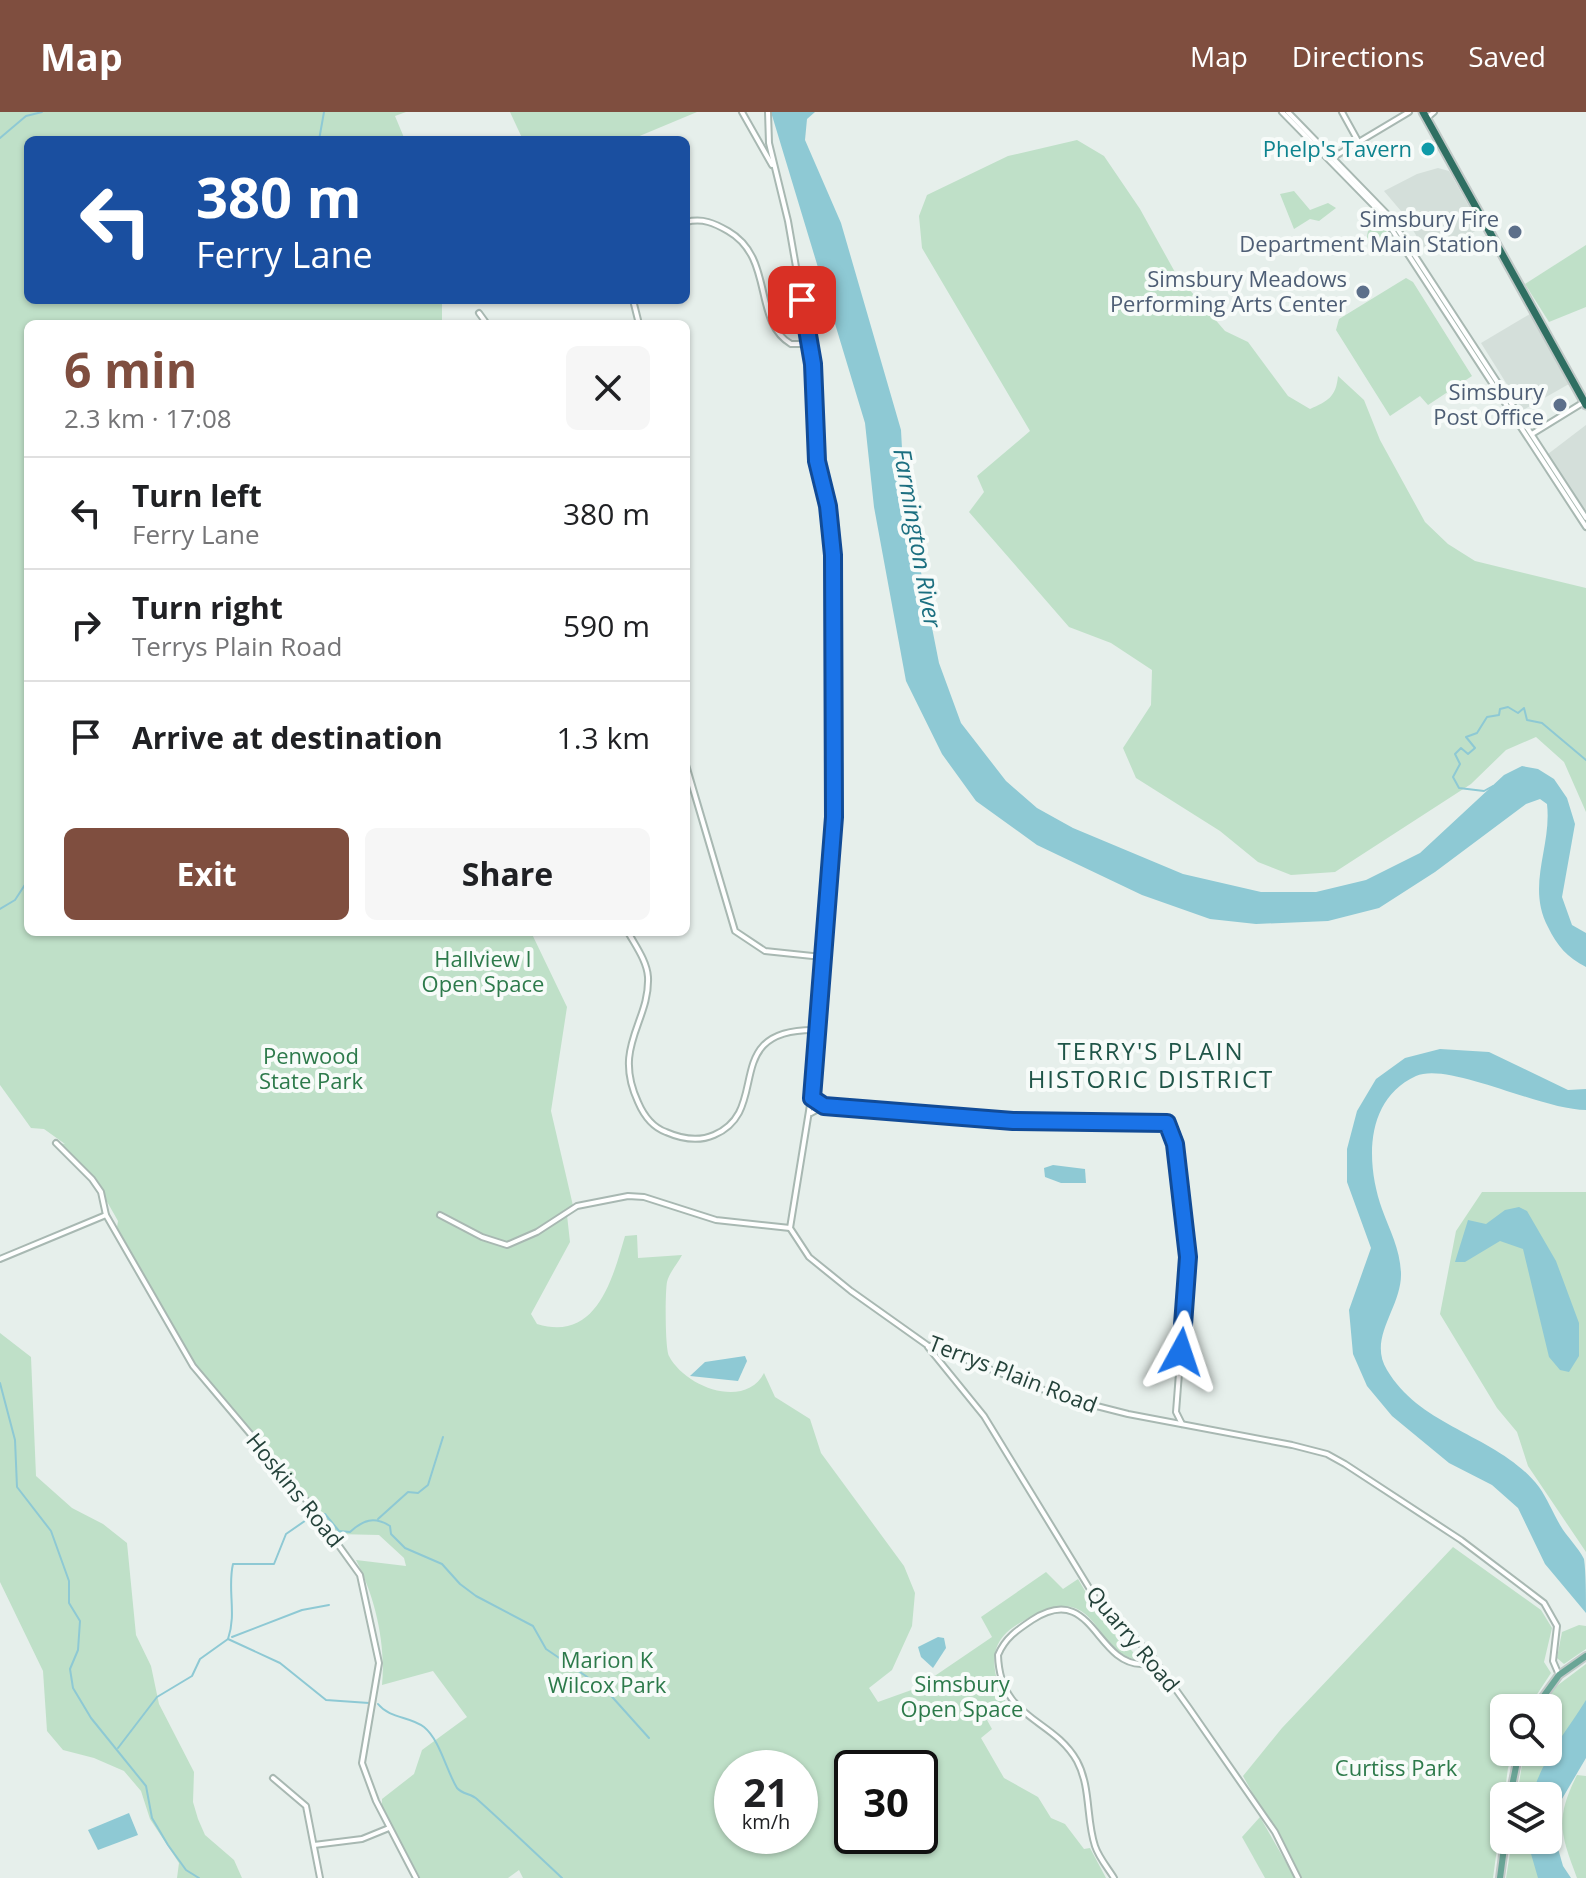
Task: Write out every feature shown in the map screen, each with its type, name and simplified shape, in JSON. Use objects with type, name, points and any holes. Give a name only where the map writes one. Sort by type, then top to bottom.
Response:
[{"type":"highway","points":[[1428,114],[1585,403]]},
{"type":"main road","points":[[1545,1694],[1559,1675],[1583,1658]]},
{"type":"main road","points":[[1500,1878],[1503,1854]]},
{"type":"street","points":[[742,112],[775,171]]},
{"type":"street","points":[[440,1215],[482,1237],[507,1245],[537,1232],[577,1206],[628,1196],[644,1197],[716,1220],[790,1228],[811,1113],[834,817],[832,534],[817,461],[813,364],[788,221],[766,122],[768,112]]},
{"type":"street","points":[[1282,112],[1378,202],[1422,263],[1586,527]]},
{"type":"street","points":[[1288,112],[1381,213],[1473,348]]},
{"type":"street","points":[[1342,112],[1360,140]]},
{"type":"street","points":[[1331,159],[1409,112]]},
{"type":"street","points":[[690,222],[712,222],[739,237],[756,259],[776,330],[791,344],[808,344]]},
{"type":"street","points":[[1416,266],[1422,263]]},
{"type":"street","points":[[479,313],[484,320]]},
{"type":"street","points":[[1529,436],[1585,403]]},
{"type":"street","points":[[1529,436],[1586,518]]},
{"type":"street","points":[[690,779],[735,931],[765,951],[822,957]]},
{"type":"street","points":[[630,936],[645,963],[648,977],[631,1043],[629,1072],[641,1110],[658,1129],[697,1139],[724,1130],[738,1112],[753,1062],[768,1041],[790,1030],[818,1030]]},
{"type":"street","points":[[812,1098],[824,1106],[1013,1121],[1167,1123],[1175,1144],[1188,1257],[1176,1412],[1169,1422]]},
{"type":"street","points":[[811,1113],[824,1106]]},
{"type":"street","name":"Hoskins Road","points":[[56,1143],[101,1192],[106,1215],[198,1374],[306,1500],[360,1575],[379,1663],[362,1763],[389,1828],[416,1878]]},
{"type":"street","points":[[0,1259],[106,1215]]},
{"type":"street","name":"Terrys Plain Road","points":[[790,1228],[799,1246],[817,1264],[927,1345],[1089,1406],[1327,1454],[1456,1537],[1550,1609],[1557,1626],[1553,1661],[1559,1675]]},
{"type":"street","name":"Quarry Road","points":[[927,1345],[984,1416],[1099,1604],[1153,1657],[1275,1832],[1298,1878]]},
{"type":"street","points":[[941,1361],[947,1353]]},
{"type":"street","points":[[1176,1412],[1182,1424]]},
{"type":"street","points":[[1114,1878],[1096,1849],[1084,1782],[1076,1760],[1064,1745],[1013,1704],[1004,1687],[998,1655],[1016,1631],[1046,1611],[1060,1609],[1081,1616],[1125,1661],[1141,1664],[1153,1657]]},
{"type":"street","points":[[273,1778],[306,1806],[320,1878]]},
{"type":"street","points":[[313,1845],[362,1839],[389,1828]]},
{"type":"shaded area","points":[[1438,168],[1449,171],[1481,228],[1429,256],[1401,211],[1384,191],[1417,174]]},
{"type":"shaded area","points":[[1530,314],[1569,384],[1523,410],[1481,343]]},
{"type":"shaded area","points":[[1586,425],[1586,513],[1548,454]]},
{"type":"green space","points":[[0,112],[406,112],[395,116],[403,136],[24,136],[24,304],[442,304],[442,320],[24,320],[24,936],[533,936],[567,1007],[551,1111],[574,1210],[567,1215],[570,1242],[531,1314],[537,1324],[557,1327],[574,1324],[587,1316],[607,1288],[625,1236],[637,1235],[638,1258],[682,1255],[667,1282],[669,1356],[688,1377],[715,1390],[743,1390],[755,1384],[764,1373],[775,1397],[810,1419],[821,1453],[904,1566],[915,1593],[912,1626],[892,1670],[869,1688],[878,1702],[917,1688],[992,1637],[981,1617],[1046,1572],[1063,1589],[1078,1579],[1098,1613],[1140,1660],[1124,1655],[1082,1611],[1069,1606],[1051,1608],[1027,1619],[1006,1633],[999,1642],[994,1661],[996,1675],[1009,1707],[987,1720],[992,1729],[981,1738],[1004,1778],[1038,1797],[1051,1818],[1065,1824],[1084,1849],[1090,1848],[1106,1878],[523,1878],[519,1870],[508,1878],[420,1878],[382,1807],[382,1799],[414,1774],[422,1750],[467,1717],[433,1671],[382,1685],[378,1621],[356,1560],[406,1566],[404,1558],[379,1535],[336,1534],[197,1367],[117,1227],[118,1221],[97,1184],[59,1143],[65,1144],[44,1129],[31,1128],[0,1085]]},
{"type":"green space","points":[[510,112],[697,112],[640,136],[521,136]]},
{"type":"green space","points":[[1077,140],[1104,156],[1140,209],[1176,274],[1225,331],[1248,342],[1288,396],[1310,409],[1330,397],[1338,376],[1364,400],[1380,440],[1425,522],[1448,544],[1475,561],[1586,588],[1586,812],[1564,762],[1536,737],[1506,750],[1471,784],[1335,872],[1291,875],[1258,862],[1220,831],[1136,778],[1123,748],[1151,705],[1152,670],[1111,643],[1069,627],[969,512],[984,492],[977,476],[1030,431],[922,248],[919,216],[927,195],[1008,156]]},
{"type":"green space","points":[[1294,191],[1310,210],[1328,203],[1336,208],[1319,221],[1310,219],[1294,229],[1280,194]]},
{"type":"green space","points":[[1374,220],[1379,220],[1397,248],[1386,256],[1375,255],[1367,241],[1367,233]]},
{"type":"green space","points":[[1586,245],[1586,307],[1549,322],[1525,284]]},
{"type":"green space","points":[[1406,278],[1413,282],[1472,376],[1428,405],[1420,396],[1390,416],[1336,330],[1339,319]]},
{"type":"green space","points":[[1482,1192],[1586,1192],[1586,1552],[1528,1466],[1517,1432],[1497,1408],[1440,1314],[1456,1231]]},
{"type":"green space","points":[[0,1333],[31,1357],[36,1476],[72,1508],[103,1524],[127,1543],[136,1635],[151,1666],[159,1704],[194,1772],[193,1802],[198,1819],[205,1835],[234,1860],[242,1878],[177,1878],[179,1863],[150,1819],[141,1791],[124,1771],[94,1758],[63,1750],[47,1731],[43,1671],[0,1582]]},
{"type":"green space","name":"Curtiss Park","points":[[1453,1547],[1541,1610],[1552,1628],[1544,1662],[1551,1673],[1537,1694],[1490,1694],[1490,1766],[1509,1766],[1506,1782],[1490,1782],[1490,1854],[1496,1854],[1493,1878],[1300,1878],[1243,1776],[1282,1728]]},
{"type":"green space","points":[[1579,1625],[1586,1626],[1586,1649],[1564,1664],[1557,1658],[1562,1632]]},
{"type":"green space","points":[[1586,1664],[1586,1712],[1562,1752],[1562,1694],[1550,1694]]},
{"type":"green space","points":[[1522,1766],[1554,1766],[1544,1782],[1519,1782]]},
{"type":"green space","points":[[1577,1775],[1586,1776],[1586,1878],[1577,1878],[1562,1826],[1570,1790]]},
{"type":"green space","points":[[1260,1817],[1295,1878],[1265,1878],[1242,1837]]},
{"type":"green space","points":[[1510,1854],[1534,1854],[1542,1878],[1506,1878]]},
{"type":"water","points":[[771,112],[815,112],[807,119],[805,140],[841,223],[901,430],[904,486],[939,663],[961,723],[1006,781],[1037,808],[1073,828],[1183,874],[1261,892],[1316,892],[1366,880],[1420,853],[1504,775],[1522,766],[1538,769],[1554,779],[1567,798],[1575,824],[1562,897],[1572,925],[1586,933],[1586,967],[1559,945],[1542,911],[1539,881],[1548,820],[1547,804],[1540,799],[1526,804],[1435,872],[1379,908],[1328,921],[1256,924],[1210,919],[1142,895],[1037,845],[976,801],[942,754],[906,681],[874,507],[865,423]]},
{"type":"water","points":[[1440,1049],[1489,1052],[1568,1090],[1586,1089],[1586,1110],[1545,1103],[1472,1080],[1431,1073],[1416,1076],[1399,1087],[1386,1101],[1374,1135],[1373,1173],[1382,1209],[1397,1248],[1401,1273],[1400,1286],[1383,1334],[1382,1358],[1402,1390],[1420,1406],[1503,1455],[1539,1487],[1584,1559],[1586,1613],[1545,1564],[1518,1508],[1492,1485],[1449,1463],[1392,1416],[1367,1386],[1353,1354],[1349,1310],[1371,1248],[1347,1182],[1347,1149],[1357,1111],[1376,1079],[1405,1058]]},
{"type":"water","points":[[1053,1165],[1085,1169],[1086,1183],[1061,1183],[1045,1177],[1044,1168]]},
{"type":"water","points":[[1519,1207],[1527,1211],[1556,1261],[1579,1323],[1579,1356],[1569,1372],[1560,1370],[1549,1357],[1523,1249],[1500,1241],[1465,1262],[1455,1262],[1468,1220],[1486,1224],[1505,1210]]},
{"type":"water","points":[[745,1356],[747,1361],[738,1381],[690,1376],[705,1362]]},
{"type":"water","points":[[938,1637],[944,1638],[946,1648],[933,1668],[921,1657],[918,1647]]},
{"type":"water","points":[[1586,1700],[1586,1758],[1562,1799],[1562,1782],[1536,1782],[1544,1766],[1562,1766],[1562,1737]]},
{"type":"water","points":[[129,1813],[138,1835],[98,1850],[88,1830]]},
{"type":"water","points":[[1531,1854],[1560,1854],[1571,1878],[1538,1878]]},
{"type":"waterway","points":[[0,138],[26,116],[42,112]]},
{"type":"waterway","points":[[320,136],[324,112]]},
{"type":"waterway","points":[[1493,786],[1484,791],[1459,788],[1453,777],[1460,764],[1455,754],[1461,748],[1468,754],[1475,748],[1466,737],[1477,733],[1487,717],[1499,715],[1500,709],[1508,707],[1518,713],[1524,708],[1527,720],[1542,723],[1586,760]]},
{"type":"waterway","points":[[0,909],[15,900],[24,886]]},
{"type":"waterway","points":[[0,1383],[15,1440],[17,1487],[51,1531],[69,1581],[69,1603],[80,1621],[78,1650],[70,1669],[73,1688],[91,1718],[146,1786],[152,1818],[168,1845],[186,1870],[199,1878]]},
{"type":"waterway","points":[[378,1519],[408,1492],[418,1493],[428,1485],[443,1437]]},
{"type":"waterway","points":[[320,1514],[325,1514],[339,1531],[350,1532],[369,1521],[390,1526],[391,1534],[405,1548],[442,1564],[476,1596],[533,1626],[546,1649],[605,1689],[649,1738]]},
{"type":"waterway","points":[[228,1639],[232,1620],[233,1564],[274,1564],[286,1534],[312,1516]]},
{"type":"waterway","points":[[232,1637],[302,1610],[329,1605]]},
{"type":"waterway","points":[[118,1748],[157,1697],[192,1676],[200,1659],[228,1639],[280,1663],[326,1700],[369,1703]]},
{"type":"waterway","points":[[378,1704],[388,1712],[424,1727],[439,1747],[457,1788],[478,1800],[562,1878]]},
{"type":"place","name":"Phelp's Tavern","points":[[1428,149]]},
{"type":"place","name":"Simsbury Fire Department Main Station","points":[[1515,232]]},
{"type":"place","name":"Simsbury Meadows Performing Arts Center","points":[[1363,292]]},
{"type":"place","name":"Simsbury Post Office","points":[[1560,405]]},
{"type":"district","name":"TERRY'S PLAIN HISTORIC DISTRICT","points":[[1151,1066]]},
{"type":"route","points":[[802,300],[813,364],[817,461],[828,506],[833,555],[834,817],[812,1098],[824,1106],[955,1118],[1043,1122],[1158,1120],[1167,1123],[1173,1132],[1175,1144],[1188,1257],[1181,1352]]},
{"type":"water label","name":"Farmington River","points":[[917,538]]},
{"type":"park label","name":"Hallview I Open Space","points":[[483,972]]},
{"type":"park label","name":"Penwood State Park","points":[[311,1068]]},
{"type":"park label","name":"Marion K Wilcox Park","points":[[607,1672]]},
{"type":"park label","name":"Simsbury Open Space","points":[[962,1696]]}]
